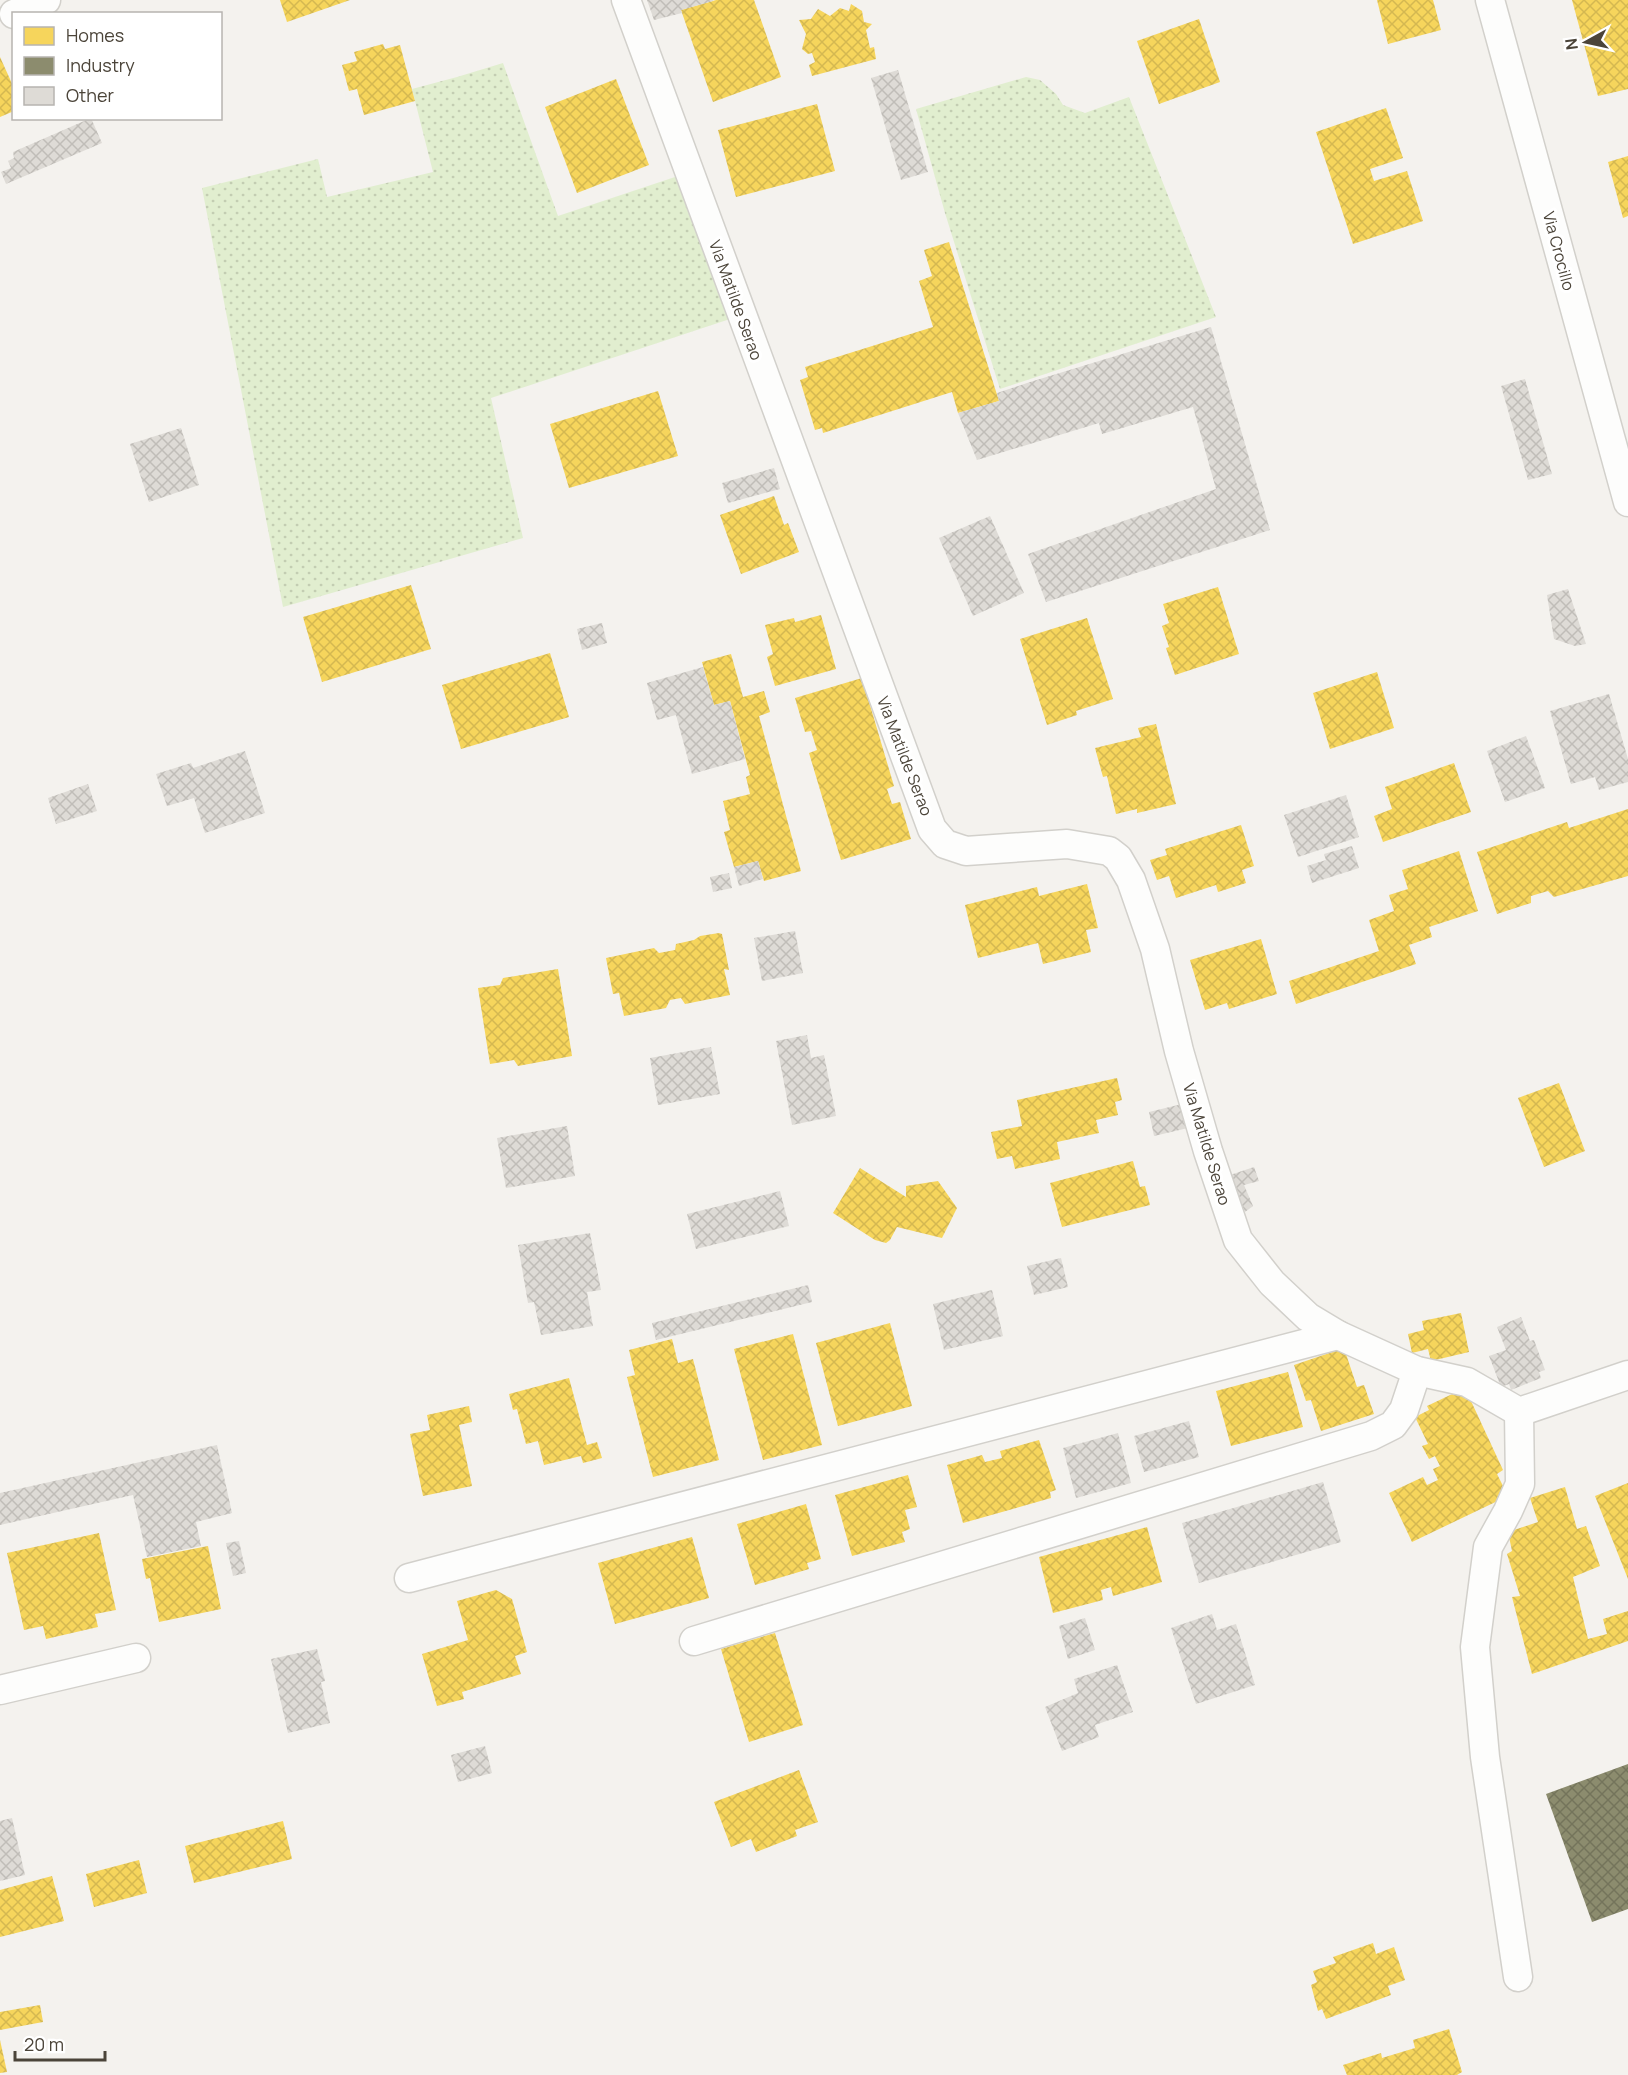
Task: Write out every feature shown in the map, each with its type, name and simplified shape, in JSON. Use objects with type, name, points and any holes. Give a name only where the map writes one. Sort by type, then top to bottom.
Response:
[{"type":"street","points":[[19,12],[46,0]]},
{"type":"street","name":"Via Matilde Serao","points":[[626,0],[932,830],[945,844],[966,851],[1067,844],[1109,851],[1118,858],[1131,880],[1155,949],[1179,1051],[1208,1152],[1238,1240],[1272,1283],[1308,1317],[1338,1335],[1417,1371],[1467,1382],[1519,1412]]},
{"type":"street","name":"Via Crocillo","points":[[1490,0],[1628,502]]},
{"type":"street","points":[[409,1578],[1338,1335]]},
{"type":"street","points":[[694,1641],[1371,1436],[1393,1425],[1404,1410],[1417,1371]]},
{"type":"street","points":[[1518,1977],[1485,1757],[1475,1647],[1488,1547],[1520,1484],[1519,1412],[1628,1375]]},
{"type":"street","points":[[0,1690],[136,1658]]},
{"type":"green space","points":[[503,63],[558,216],[678,176],[730,319],[491,398],[523,538],[283,607],[202,188],[318,159],[327,197],[433,172],[412,89]]},
{"type":"green space","points":[[1026,77],[1040,80],[1056,94],[1063,105],[1085,113],[1129,97],[1216,317],[1000,389],[945,213],[916,109]]},
{"type":"building: Homes","points":[[280,0],[350,0],[287,22]]},
{"type":"building: Homes","points":[[716,0],[754,0],[781,77],[713,102],[681,10]]},
{"type":"building: Homes","points":[[1377,0],[1433,0],[1441,30],[1388,44]]},
{"type":"building: Homes","points":[[1572,0],[1628,0],[1628,89],[1598,96]]},
{"type":"building: Homes","points":[[851,4],[862,11],[864,22],[872,24],[866,30],[870,48],[874,47],[876,59],[812,76],[809,65],[815,62],[812,53],[808,54],[802,49],[806,34],[799,20],[811,19],[818,9],[830,16],[840,8],[849,11]]},
{"type":"building: Homes","points":[[1199,19],[1220,82],[1159,104],[1137,41]]},
{"type":"building: Homes","points":[[383,44],[385,49],[400,45],[415,101],[364,115],[357,89],[349,91],[342,65],[357,61],[354,52]]},
{"type":"building: Homes","points":[[0,57],[12,84],[12,112],[0,117]]},
{"type":"building: Homes","points":[[616,79],[649,165],[577,193],[545,107]]},
{"type":"building: Homes","points":[[817,104],[835,171],[736,197],[718,130]]},
{"type":"building: Homes","points":[[1386,108],[1403,158],[1370,169],[1374,181],[1407,171],[1423,221],[1353,244],[1316,132]]},
{"type":"building: Homes","points":[[1628,156],[1628,216],[1623,218],[1608,162]]},
{"type":"building: Homes","points":[[949,242],[999,401],[958,413],[952,392],[823,433],[822,428],[815,430],[800,380],[808,377],[805,367],[933,327],[919,281],[932,276],[924,250]]},
{"type":"building: Homes","points":[[658,391],[678,456],[569,488],[550,424]]},
{"type":"building: Homes","points":[[774,496],[784,525],[788,523],[799,552],[741,574],[720,515]]},
{"type":"building: Homes","points":[[411,585],[431,649],[322,682],[303,617]]},
{"type":"building: Homes","points":[[1218,587],[1239,654],[1175,675],[1162,626],[1169,623],[1163,604]]},
{"type":"building: Homes","points":[[821,615],[836,669],[775,686],[767,657],[773,654],[765,625],[794,618],[795,622]]},
{"type":"building: Homes","points":[[1087,618],[1113,699],[1076,711],[1077,715],[1047,725],[1020,639]]},
{"type":"building: Homes","points":[[550,653],[569,717],[461,749],[442,685]]},
{"type":"building: Homes","points":[[731,654],[743,697],[764,691],[770,712],[759,716],[801,871],[764,881],[758,861],[734,867],[724,832],[730,830],[723,801],[750,794],[746,777],[750,775],[730,701],[714,705],[702,662]]},
{"type":"building: Homes","points":[[1377,672],[1394,728],[1330,749],[1313,693]]},
{"type":"building: Homes","points":[[862,678],[894,786],[887,789],[892,804],[900,802],[911,839],[841,860],[809,753],[817,750],[811,731],[805,732],[795,698]]},
{"type":"building: Homes","points":[[1156,724],[1176,804],[1137,813],[1137,809],[1116,814],[1107,776],[1103,777],[1095,748],[1141,737],[1138,728]]},
{"type":"building: Homes","points":[[1454,763],[1471,812],[1383,842],[1374,816],[1392,809],[1385,787]]},
{"type":"building: Homes","points":[[1628,809],[1628,876],[1554,897],[1548,891],[1531,896],[1531,903],[1497,914],[1477,852],[1567,822],[1569,828]]},
{"type":"building: Homes","points":[[1241,825],[1254,866],[1242,870],[1246,883],[1218,892],[1216,885],[1176,898],[1169,876],[1157,880],[1150,860],[1167,855],[1165,849]]},
{"type":"building: Homes","points":[[1459,851],[1478,911],[1429,927],[1432,937],[1409,945],[1416,964],[1296,1004],[1289,981],[1379,951],[1369,920],[1394,911],[1389,895],[1408,889],[1402,870]]},
{"type":"building: Homes","points":[[1087,884],[1098,928],[1086,930],[1091,952],[1043,964],[1038,943],[978,958],[965,905],[1037,887],[1039,896]]},
{"type":"building: Homes","points":[[722,934],[729,970],[724,969],[730,995],[685,1004],[681,998],[670,1000],[666,1008],[624,1016],[619,993],[613,994],[606,958],[654,948],[659,953],[675,950],[676,944],[694,940],[700,936]]},
{"type":"building: Homes","points":[[1261,939],[1277,994],[1229,1009],[1227,1003],[1205,1010],[1190,960]]},
{"type":"building: Homes","points":[[558,969],[572,1056],[518,1066],[514,1060],[490,1064],[478,988],[500,985],[503,978]]},
{"type":"building: Homes","points":[[1117,1078],[1122,1100],[1115,1102],[1118,1115],[1096,1120],[1099,1133],[1057,1142],[1060,1159],[1015,1169],[1012,1156],[997,1159],[991,1132],[1022,1126],[1017,1100]]},
{"type":"building: Homes","points":[[1559,1083],[1585,1151],[1544,1167],[1518,1098]]},
{"type":"building: Homes","points":[[1133,1161],[1140,1187],[1145,1186],[1150,1205],[1062,1227],[1050,1183]]},
{"type":"building: Homes","points":[[860,1168],[906,1197],[906,1186],[938,1181],[957,1208],[942,1238],[897,1227],[886,1243],[875,1240],[833,1213]]},
{"type":"building: Homes","points":[[1461,1313],[1469,1352],[1431,1361],[1428,1349],[1412,1353],[1408,1334],[1424,1330],[1422,1321]]},
{"type":"building: Homes","points":[[890,1323],[912,1406],[838,1426],[816,1343]]},
{"type":"building: Homes","points":[[793,1334],[822,1445],[763,1460],[734,1349]]},
{"type":"building: Homes","points":[[672,1339],[678,1363],[693,1359],[719,1460],[653,1477],[627,1377],[635,1375],[629,1350]]},
{"type":"building: Homes","points":[[1344,1348],[1357,1387],[1364,1385],[1374,1414],[1321,1431],[1311,1400],[1306,1401],[1294,1365]]},
{"type":"building: Homes","points":[[1288,1372],[1303,1427],[1231,1446],[1216,1391]]},
{"type":"building: Homes","points":[[569,1378],[587,1445],[597,1442],[602,1458],[583,1463],[581,1456],[544,1465],[538,1441],[526,1444],[517,1409],[513,1410],[509,1394]]},
{"type":"building: Homes","points":[[1465,1388],[1503,1470],[1497,1474],[1508,1496],[1412,1542],[1389,1493],[1423,1477],[1427,1485],[1438,1480],[1433,1469],[1440,1466],[1435,1456],[1429,1459],[1422,1446],[1428,1444],[1415,1417],[1429,1410],[1427,1406]]},
{"type":"building: Homes","points":[[469,1406],[472,1422],[459,1425],[472,1486],[423,1496],[410,1434],[430,1430],[427,1415]]},
{"type":"building: Homes","points":[[1039,1440],[1056,1490],[1050,1492],[1051,1498],[963,1523],[947,1465],[982,1455],[985,1462],[1002,1458],[1000,1451]]},
{"type":"building: Homes","points":[[908,1475],[917,1507],[905,1510],[910,1529],[902,1532],[905,1542],[852,1556],[835,1495]]},
{"type":"building: Homes","points":[[1628,1483],[1628,1579],[1595,1496]]},
{"type":"building: Homes","points":[[1565,1487],[1577,1529],[1586,1526],[1600,1566],[1573,1577],[1588,1639],[1607,1634],[1603,1619],[1628,1611],[1628,1641],[1532,1674],[1512,1597],[1520,1596],[1507,1554],[1512,1551],[1508,1532],[1538,1522],[1530,1498]]},
{"type":"building: Homes","points":[[806,1504],[821,1559],[807,1563],[809,1569],[755,1585],[737,1524]]},
{"type":"building: Homes","points":[[1147,1527],[1162,1582],[1113,1596],[1111,1587],[1101,1590],[1103,1600],[1053,1613],[1039,1557]]},
{"type":"building: Homes","points":[[99,1533],[116,1610],[95,1614],[98,1627],[46,1639],[43,1626],[24,1630],[7,1553]]},
{"type":"building: Homes","points":[[692,1537],[709,1598],[615,1624],[598,1563]]},
{"type":"building: Homes","points":[[208,1546],[221,1609],[159,1622],[150,1578],[146,1579],[142,1559]]},
{"type":"building: Homes","points":[[496,1590],[512,1599],[527,1652],[515,1656],[521,1674],[462,1692],[464,1699],[437,1706],[422,1654],[468,1640],[457,1601]]},
{"type":"building: Homes","points":[[775,1633],[803,1725],[749,1742],[721,1649]]},
{"type":"building: Homes","points":[[799,1770],[818,1822],[795,1830],[797,1836],[756,1852],[751,1839],[731,1847],[714,1802]]},
{"type":"building: Homes","points":[[283,1821],[292,1859],[194,1883],[185,1846]]},
{"type":"building: Homes","points":[[139,1860],[147,1893],[94,1907],[86,1874]]},
{"type":"building: Homes","points":[[52,1876],[64,1921],[0,1937],[0,1890]]},
{"type":"building: Homes","points":[[1373,1943],[1376,1954],[1394,1947],[1405,1980],[1388,1986],[1391,1995],[1326,2019],[1322,2009],[1318,2011],[1311,1985],[1317,1982],[1313,1971],[1336,1963],[1333,1957]]},
{"type":"building: Homes","points":[[40,2005],[43,2022],[0,2030],[0,2012]]},
{"type":"building: Homes","points":[[1449,2029],[1462,2072],[1457,2075],[1347,2075],[1343,2065],[1381,2053],[1382,2058],[1415,2048],[1413,2040]]},
{"type":"building: Homes","points":[[0,2040],[7,2072],[0,2073]]},
{"type":"building: Industry","points":[[1628,1764],[1628,1909],[1592,1922],[1546,1794]]},
{"type":"building: Other","points":[[647,0],[713,1],[681,10],[682,13],[654,20]]},
{"type":"building: Other","points":[[898,70],[928,172],[901,180],[871,78]]},
{"type":"building: Other","points":[[86,120],[92,120],[102,143],[6,184],[1,172],[11,168],[8,161],[14,158],[13,152]]},
{"type":"building: Other","points":[[1211,327],[1270,530],[1046,602],[1028,554],[1216,489],[1193,407],[1102,434],[1099,423],[977,460],[958,413],[999,401],[997,393]]},
{"type":"building: Other","points":[[1525,379],[1552,474],[1528,480],[1501,386]]},
{"type":"building: Other","points":[[181,428],[199,485],[149,502],[130,444]]},
{"type":"building: Other","points":[[774,468],[780,489],[728,503],[722,483]]},
{"type":"building: Other","points":[[990,516],[1024,593],[973,616],[939,538]]},
{"type":"building: Other","points":[[1568,589],[1586,644],[1575,646],[1554,639],[1547,595]]},
{"type":"building: Other","points":[[602,623],[607,643],[582,650],[577,629]]},
{"type":"building: Other","points":[[703,667],[714,705],[730,701],[745,759],[692,774],[676,715],[657,720],[647,683]]},
{"type":"building: Other","points":[[1609,694],[1628,759],[1628,782],[1599,790],[1595,777],[1571,784],[1550,711]]},
{"type":"building: Other","points":[[1526,736],[1545,788],[1505,802],[1487,751]]},
{"type":"building: Other","points":[[245,751],[265,813],[205,833],[194,798],[167,806],[156,774],[191,763],[193,768]]},
{"type":"building: Other","points":[[88,784],[97,811],[56,824],[48,798]]},
{"type":"building: Other","points":[[1346,795],[1359,837],[1298,857],[1284,815]]},
{"type":"building: Other","points":[[1352,846],[1359,868],[1312,883],[1307,866],[1326,860],[1324,854]]},
{"type":"building: Other","points":[[758,861],[763,879],[739,886],[734,867]]},
{"type":"building: Other","points":[[729,873],[732,888],[713,892],[710,877]]},
{"type":"building: Other","points":[[795,931],[803,973],[762,981],[754,938]]},
{"type":"building: Other","points":[[807,1035],[811,1058],[824,1055],[836,1116],[792,1125],[776,1041]]},
{"type":"building: Other","points":[[711,1047],[720,1094],[658,1105],[650,1058]]},
{"type":"building: Other","points":[[1182,1104],[1188,1128],[1154,1136],[1149,1112]]},
{"type":"building: Other","points":[[567,1126],[575,1176],[506,1188],[497,1138]]},
{"type":"building: Other","points":[[1254,1167],[1259,1181],[1244,1185],[1253,1206],[1245,1212],[1227,1176]]},
{"type":"building: Other","points":[[780,1191],[789,1226],[696,1249],[687,1214]]},
{"type":"building: Other","points":[[590,1233],[601,1290],[587,1292],[593,1326],[541,1335],[534,1302],[528,1303],[518,1245]]},
{"type":"building: Other","points":[[1061,1258],[1068,1287],[1034,1295],[1027,1266]]},
{"type":"building: Other","points":[[808,1285],[812,1302],[656,1340],[652,1323]]},
{"type":"building: Other","points":[[992,1290],[1003,1336],[944,1350],[933,1304]]},
{"type":"building: Other","points":[[1521,1317],[1530,1341],[1534,1340],[1545,1370],[1539,1372],[1541,1378],[1511,1390],[1509,1384],[1501,1387],[1489,1356],[1506,1350],[1497,1327]]},
{"type":"building: Other","points":[[1189,1421],[1199,1457],[1144,1472],[1134,1436]]},
{"type":"building: Other","points":[[1118,1433],[1131,1483],[1076,1498],[1063,1448]]},
{"type":"building: Other","points":[[217,1445],[232,1513],[196,1522],[201,1546],[147,1557],[133,1495],[0,1525],[0,1493]]},
{"type":"building: Other","points":[[1323,1482],[1341,1542],[1199,1583],[1182,1523]]},
{"type":"building: Other","points":[[239,1541],[246,1573],[233,1576],[226,1543]]},
{"type":"building: Other","points":[[1212,1614],[1217,1630],[1236,1624],[1255,1685],[1196,1704],[1171,1628]]},
{"type":"building: Other","points":[[1085,1618],[1095,1650],[1068,1659],[1059,1626]]},
{"type":"building: Other","points":[[317,1649],[325,1681],[321,1682],[330,1723],[288,1733],[271,1659]]},
{"type":"building: Other","points":[[1117,1665],[1133,1712],[1095,1725],[1099,1737],[1062,1751],[1045,1707],[1078,1693],[1074,1679]]},
{"type":"building: Other","points":[[485,1746],[492,1773],[458,1782],[451,1755]]},
{"type":"building: Other","points":[[12,1818],[25,1875],[0,1881],[0,1821]]}]
